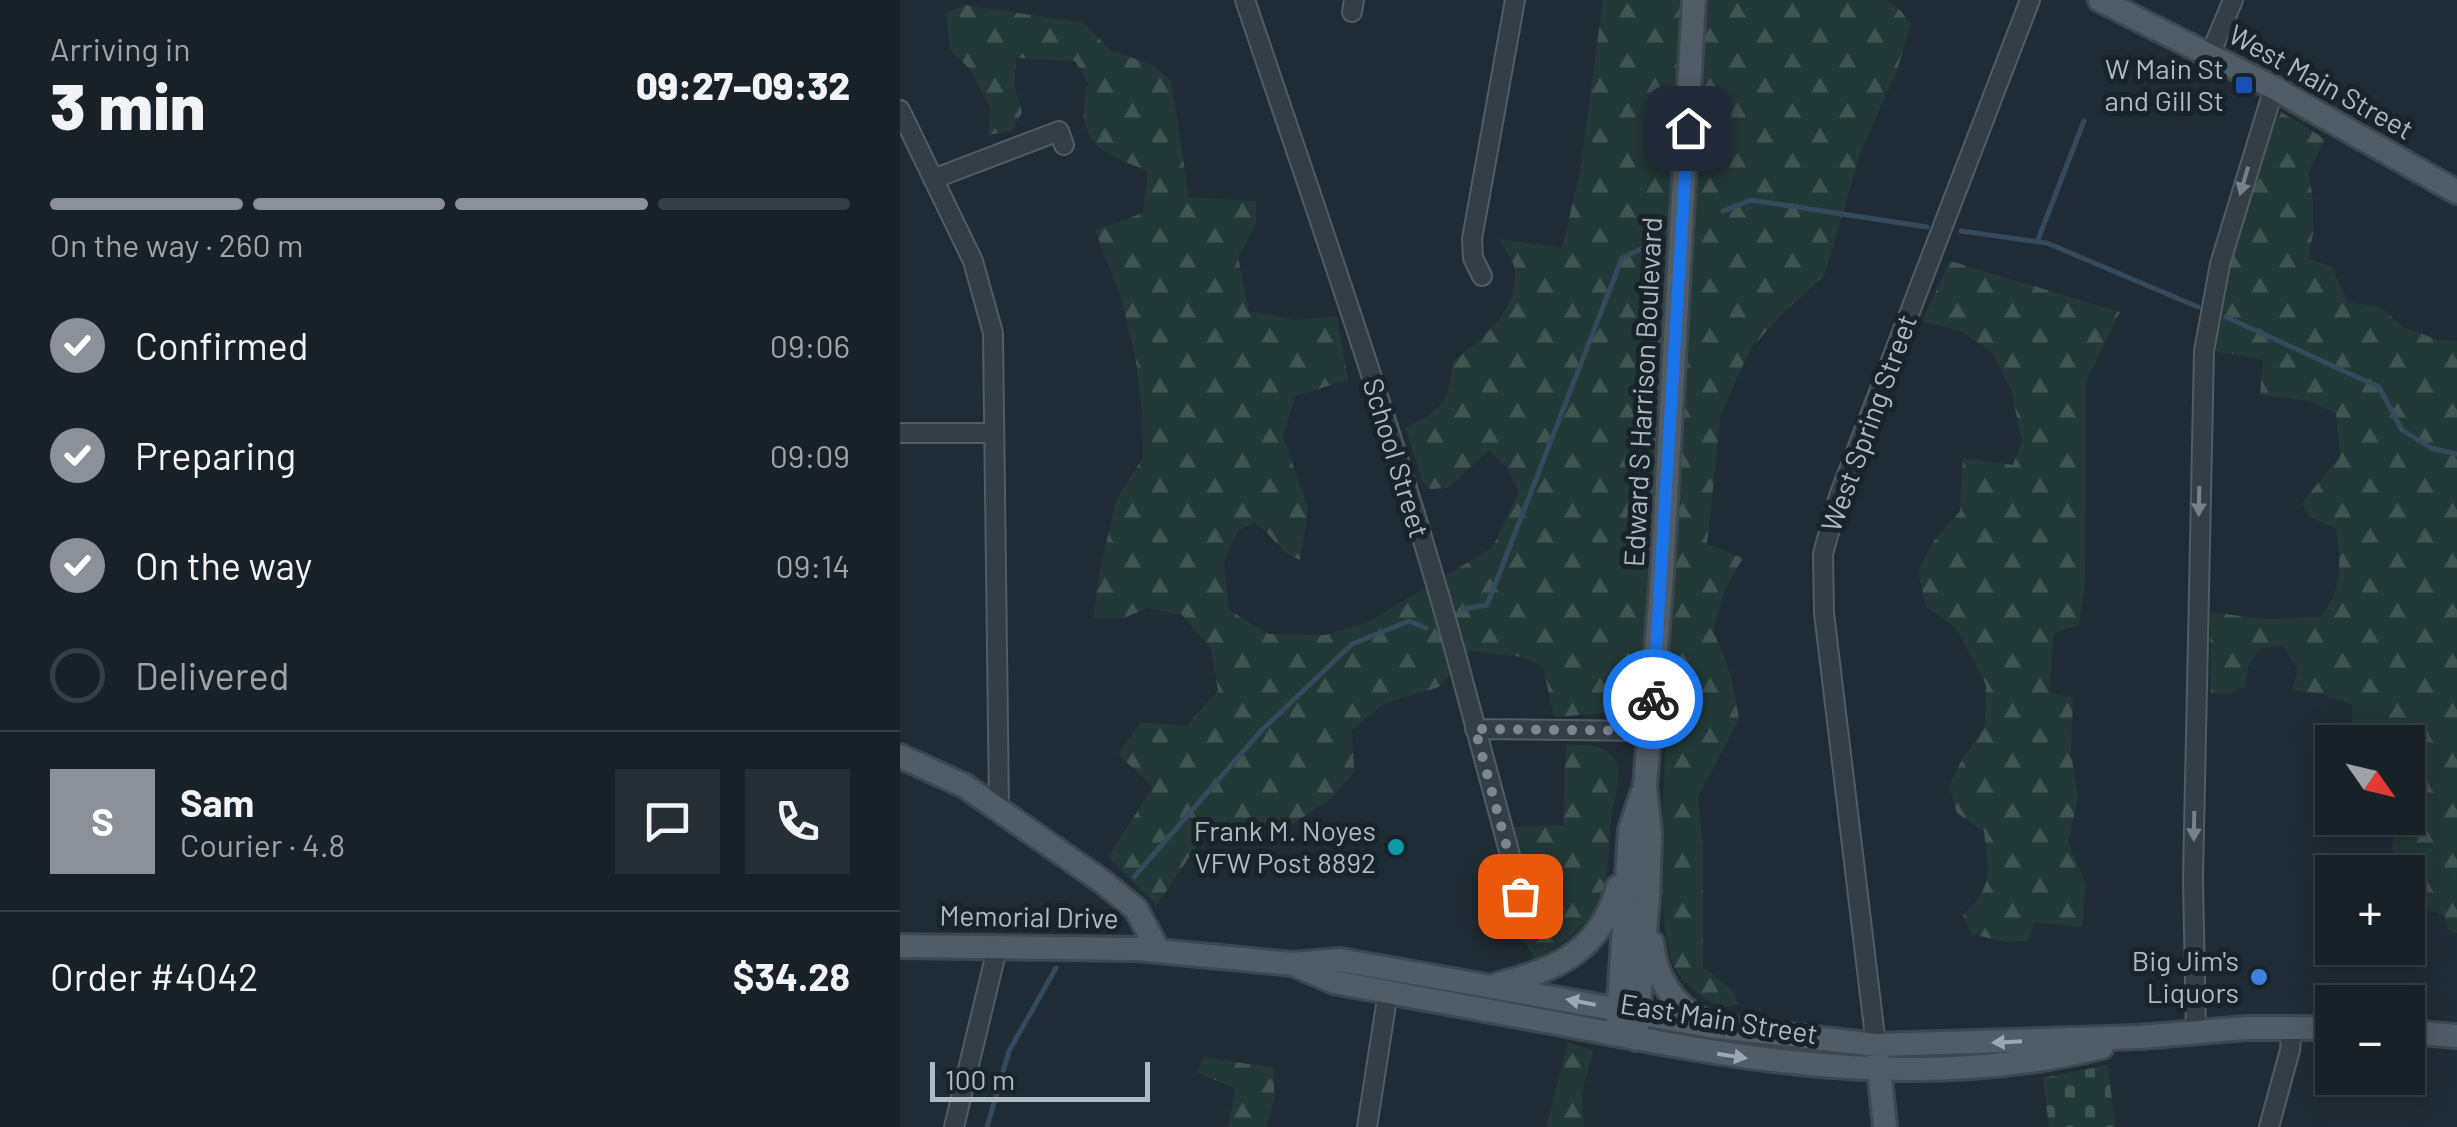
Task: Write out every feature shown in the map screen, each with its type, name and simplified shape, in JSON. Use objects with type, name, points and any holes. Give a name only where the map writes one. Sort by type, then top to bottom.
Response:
[{"type":"main road","name":"Edward S Harrison Boulevard","points":[[1626,1036],[1648,898],[1650,833],[1645,786],[1661,590],[1694,0]]},
{"type":"main road","name":"West Main Street","points":[[2100,0],[2274,88],[2457,192]]},
{"type":"main road","points":[[900,756],[964,786],[999,808],[1136,908],[1158,950]]},
{"type":"main road","name":"Edward S Harrison Boulevard","points":[[1630,1011],[1630,830],[1645,786]]},
{"type":"main road","points":[[1493,985],[1554,968],[1595,935],[1614,900],[1630,830]]},
{"type":"main road","points":[[1648,898],[1653,952],[1666,987],[1682,1007],[1710,1026]]},
{"type":"main road","name":"Memorial Drive","points":[[900,946],[1158,950]]},
{"type":"main road","name":"East Main Street","points":[[1158,950],[1294,964],[1340,960],[1710,1026],[1876,1045],[2315,1028]]},
{"type":"main road","name":"East Main Street","points":[[1294,964],[1334,982],[1784,1064],[1879,1070],[2032,1062],[2140,1037]]},
{"type":"main road","points":[[2425,1033],[2457,1036]]},
{"type":"main road","points":[[1876,1045],[1885,1127]]},
{"type":"street","name":"School Street","points":[[1245,0],[1361,344],[1455,651],[1528,922]]},
{"type":"street","points":[[1482,276],[1473,258],[1472,239],[1516,0]]},
{"type":"street","name":"West Spring Street","points":[[1876,1045],[1824,613],[1822,554],[1840,496],[2030,0]]},
{"type":"street","points":[[2210,55],[2234,0]]},
{"type":"street","points":[[2196,1031],[2193,878],[2204,351],[2220,264],[2274,88]]},
{"type":"street","points":[[900,110],[973,261],[988,308],[994,357],[999,808]]},
{"type":"street","points":[[934,179],[1059,132],[1064,145]]},
{"type":"street","points":[[900,432],[994,433]]},
{"type":"street","points":[[1475,729],[1650,731]]},
{"type":"street","points":[[954,1127],[998,945]]},
{"type":"street","points":[[1367,1127],[1388,992]]},
{"type":"street","points":[[2269,1127],[2290,1050],[2292,1028]]},
{"type":"green space","points":[[1603,0],[1887,0],[1911,25],[1896,73],[1862,148],[1824,276],[1751,348],[1721,413],[1707,544],[1743,558],[1726,587],[1713,629],[1731,676],[1739,719],[1698,797],[1703,847],[1703,967],[1732,990],[1738,1004],[1723,1008],[1686,982],[1669,952],[1662,851],[1667,723],[1618,712],[1554,717],[1543,667],[1523,657],[1470,651],[1439,687],[1385,703],[1352,730],[1354,773],[1328,801],[1289,826],[1202,838],[1157,905],[1108,857],[1153,787],[1118,754],[1141,722],[1186,726],[1218,691],[1211,649],[1182,615],[1148,608],[1121,619],[1093,618],[1116,501],[1143,457],[1136,360],[1121,297],[1095,230],[1143,213],[1148,171],[1094,142],[1084,119],[1088,83],[1075,61],[1016,58],[1014,84],[1022,112],[1012,131],[988,135],[991,109],[970,69],[950,50],[946,13],[965,5],[1084,23],[1110,50],[1153,65],[1171,82],[1189,197],[1256,201],[1256,223],[1238,257],[1249,311],[1293,320],[1337,316],[1348,380],[1295,396],[1283,436],[1308,508],[1300,560],[1255,523],[1238,530],[1224,561],[1229,610],[1269,634],[1325,635],[1368,622],[1492,548],[1519,492],[1508,469],[1489,450],[1448,488],[1430,489],[1422,480],[1406,428],[1442,403],[1453,362],[1487,333],[1506,309],[1515,282],[1514,267],[1499,239],[1562,248],[1580,172]]},
{"type":"green space","points":[[2281,112],[2325,139],[2308,173],[2313,234],[2308,259],[2331,266],[2348,302],[2380,307],[2403,327],[2439,340],[2457,341],[2457,933],[2448,930],[2445,916],[2427,909],[2425,855],[2398,855],[2392,851],[2393,835],[2425,835],[2425,725],[2353,725],[2352,704],[2292,690],[2298,670],[2283,645],[2259,649],[2248,667],[2245,686],[2230,694],[2211,693],[2210,612],[2264,619],[2321,617],[2339,574],[2336,528],[2309,517],[2302,503],[2340,456],[2336,413],[2310,401],[2260,395],[2263,360],[2214,351],[2230,260],[2275,119]]},
{"type":"green space","points":[[1950,261],[2120,312],[2086,381],[2085,583],[2079,625],[2054,633],[2049,692],[2073,698],[2071,753],[2078,797],[2068,842],[2086,884],[2082,927],[2034,922],[2028,941],[2007,942],[1971,934],[1963,915],[1985,886],[1987,857],[1984,831],[1957,813],[1949,786],[1985,726],[1986,685],[1957,629],[1926,606],[1918,571],[1934,541],[1960,511],[1963,458],[2013,465],[2022,441],[2011,390],[1993,353],[1961,331],[1922,321]]},
{"type":"green space","points":[[1566,744],[1600,748],[1610,754],[1618,767],[1606,875],[1600,899],[1589,918],[1536,960],[1523,941],[1538,924],[1538,916],[1513,827],[1563,825]]},
{"type":"green space","points":[[1568,1042],[1593,1051],[1582,1093],[1584,1127],[1546,1127]]},
{"type":"green space","points":[[1204,1057],[1274,1068],[1274,1100],[1266,1127],[1228,1127],[1235,1089],[1197,1072]]},
{"type":"green space","points":[[2108,1065],[2115,1127],[2049,1127],[2043,1078]]},
{"type":"waterway","points":[[2037,242],[2084,121]]},
{"type":"waterway","points":[[1723,211],[1751,200],[1927,227]]},
{"type":"waterway","points":[[1961,231],[2047,243],[2198,307]]},
{"type":"waterway","points":[[1463,609],[1487,605],[1622,258],[1652,244]]},
{"type":"waterway","points":[[2226,317],[2379,387],[2402,430],[2431,448],[2457,454]]},
{"type":"waterway","points":[[1134,877],[1260,732],[1352,644],[1409,621],[1426,628]]},
{"type":"waterway","points":[[987,1127],[1009,1051],[1056,968]]},
{"type":"way so far","points":[[1520,896],[1475,729],[1650,731],[1653,699]]},
{"type":"place","name":"W Main St and Gill St","points":[[2244,85]]},
{"type":"place","name":"Frank M. Noyes VFW Post 8892","points":[[1396,847]]},
{"type":"place","name":"Big Jim's Liquors","points":[[2259,977]]},
{"type":"route","points":[[1653,699],[1688,128]]}]
